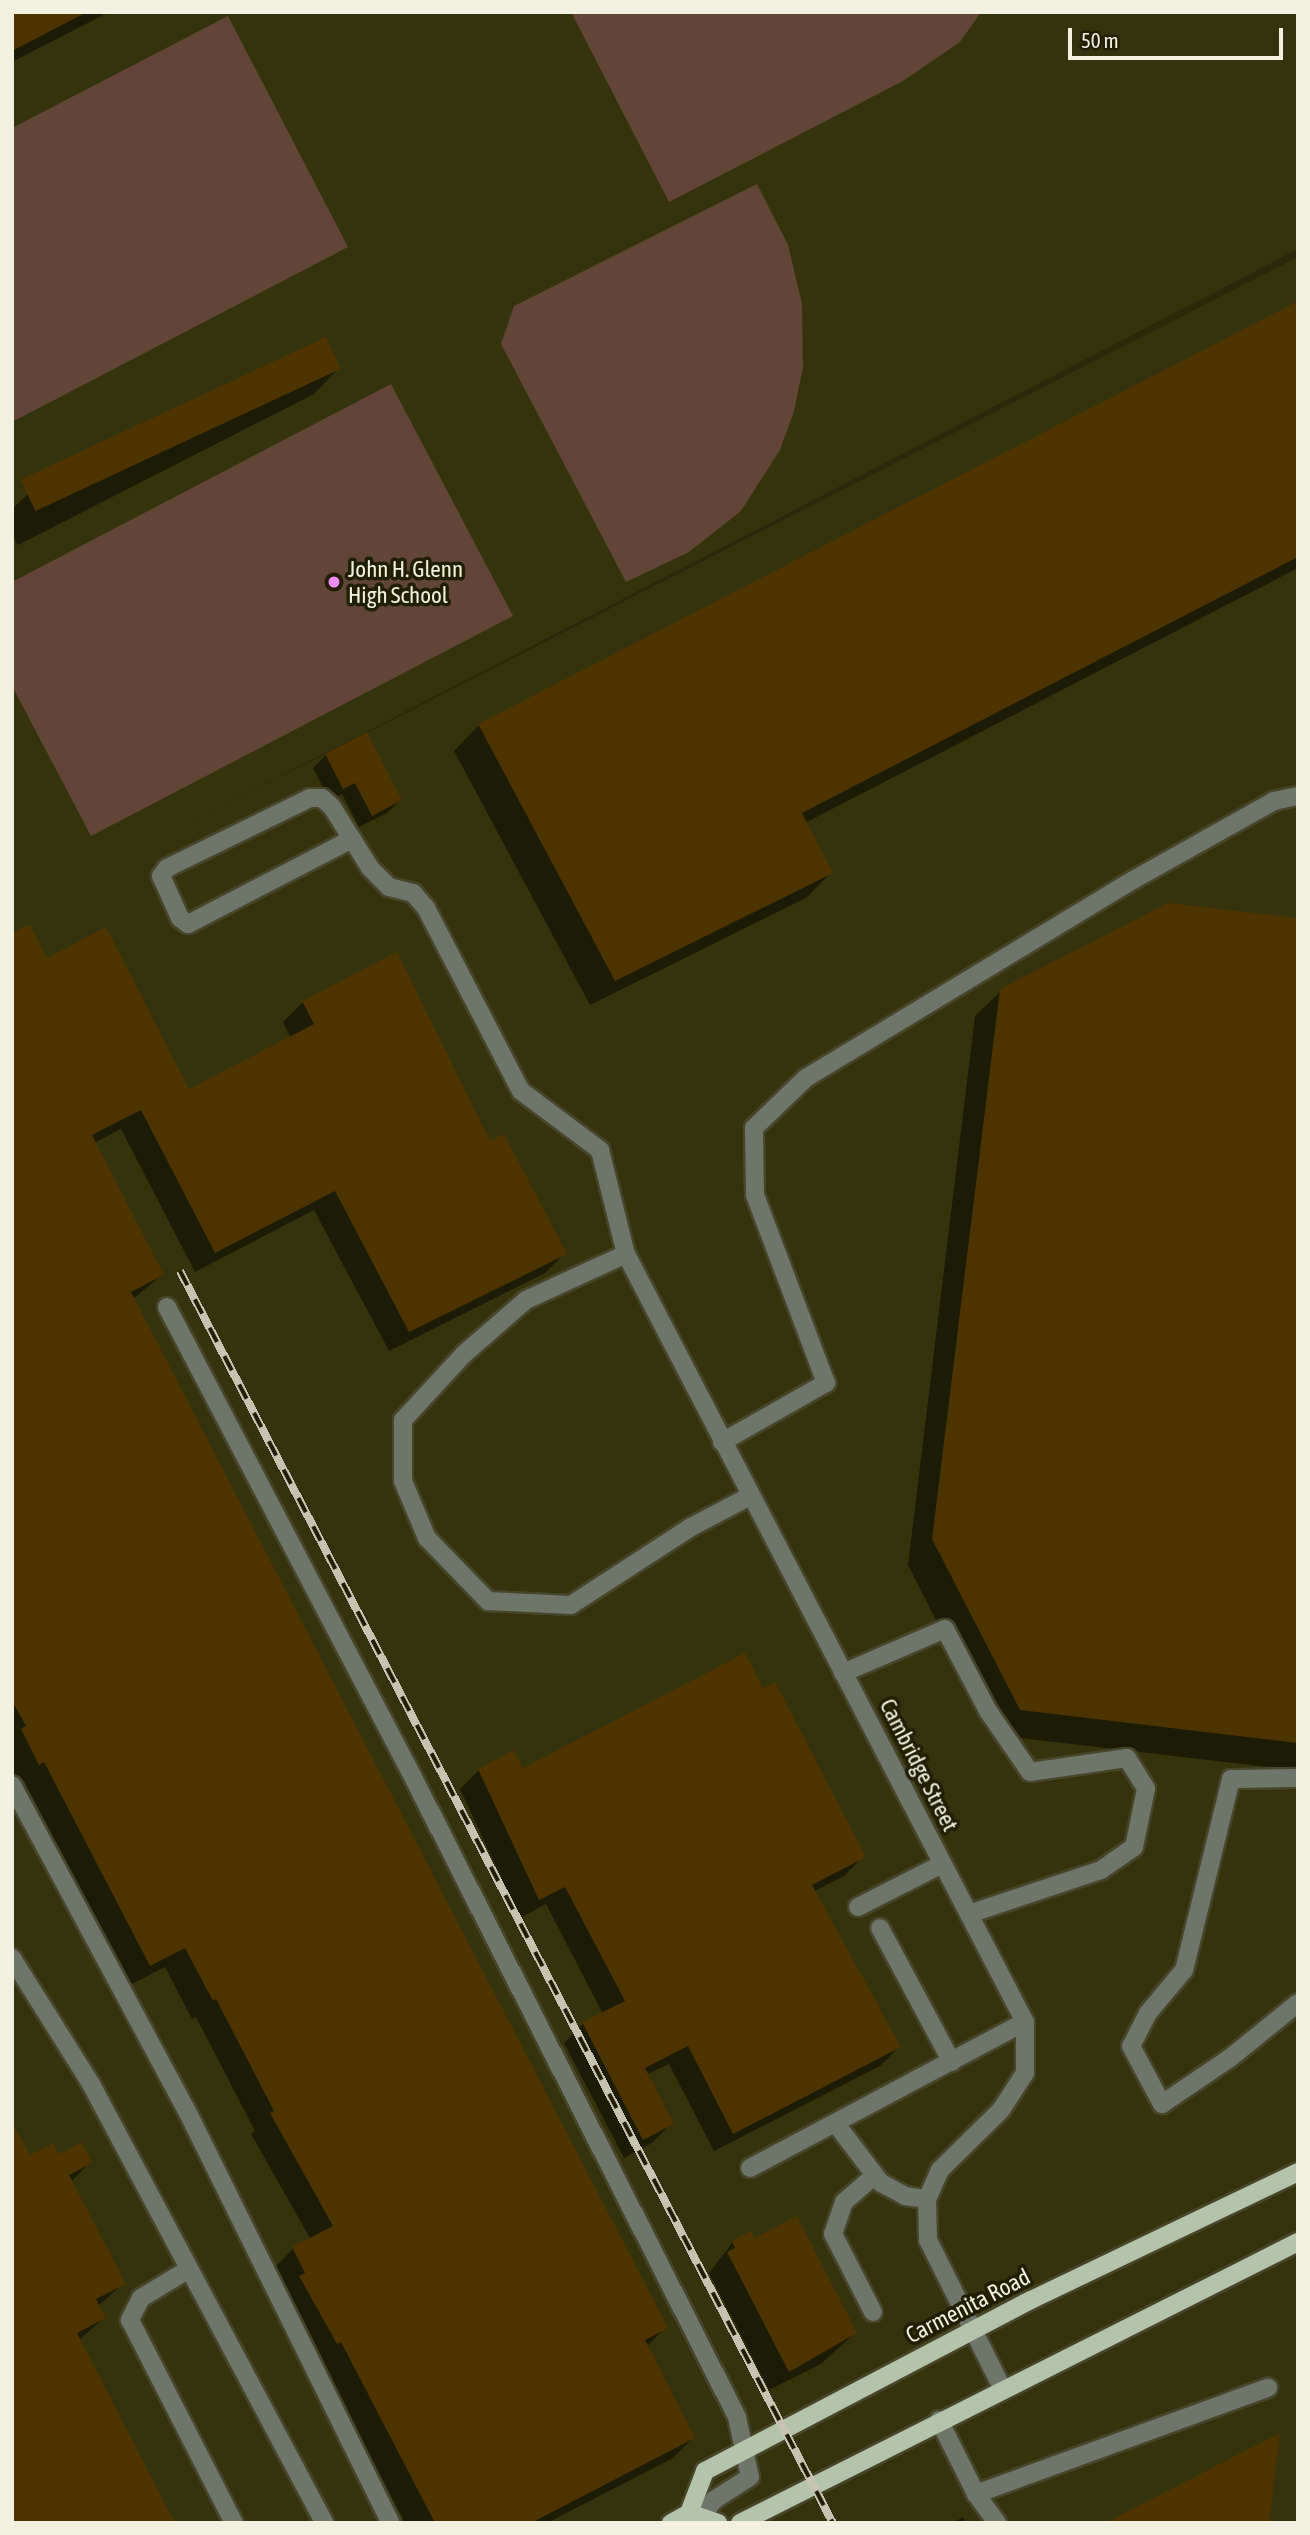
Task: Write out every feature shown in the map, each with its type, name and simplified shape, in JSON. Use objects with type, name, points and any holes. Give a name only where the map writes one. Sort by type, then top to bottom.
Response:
[{"type":"main road","name":"Carmenita Road","points":[[703,2518],[705,2471],[972,2331],[1298,2172]]},
{"type":"main road","points":[[740,2523],[758,2519],[939,2420],[1298,2242]]},
{"type":"main road","points":[[671,2523],[703,2518]]},
{"type":"street","points":[[722,1442],[826,1383],[755,1195],[754,1128],[818,1071],[1126,884],[1274,801],[1298,796]]},
{"type":"street","points":[[310,798],[322,798],[332,807],[352,839],[188,924],[180,918],[162,876],[167,868],[310,798]]},
{"type":"street","name":"Cambridge Street","points":[[352,839],[370,868],[389,887],[413,893],[426,908],[521,1091],[600,1150],[626,1254],[1025,2022],[1025,2073],[1000,2110],[940,2171],[927,2199],[928,2240],[1002,2388]]},
{"type":"street","points":[[626,1254],[526,1300],[464,1354],[403,1420],[402,1481],[427,1538],[488,1601],[571,1605],[691,1527],[750,1496]]},
{"type":"street","points":[[167,1307],[407,1765],[737,2417],[749,2480],[714,2500],[703,2518]]},
{"type":"street","points":[[843,1673],[945,1629],[988,1711],[1030,1772],[1128,1758],[1146,1789],[1134,1847],[1101,1870],[969,1914]]},
{"type":"street","points":[[1298,1778],[1231,1779],[1184,1970],[1148,2013],[1131,2046],[1162,2104],[1230,2058],[1298,2003]]},
{"type":"street","points":[[12,1785],[189,2115],[391,2523]]},
{"type":"street","points":[[858,1907],[942,1864]]},
{"type":"street","points":[[880,1928],[952,2062]]},
{"type":"street","points":[[12,1958],[91,2084],[324,2523]]},
{"type":"street","points":[[750,2168],[1025,2022]]},
{"type":"street","points":[[835,2124],[874,2176],[905,2196],[927,2199]]},
{"type":"street","points":[[873,2312],[833,2234],[844,2202],[874,2176]]},
{"type":"street","points":[[189,2269],[141,2298],[130,2320],[234,2523]]},
{"type":"street","points":[[976,2494],[1268,2388]]},
{"type":"street","points":[[939,2420],[976,2494],[997,2523]]},
{"type":"shaded area","points":[[12,12],[1298,12],[1298,249],[173,832],[1298,257],[1298,2523],[12,2523]]},
{"type":"shaded area","points":[[571,12],[981,12],[960,42],[903,81],[669,202]]},
{"type":"shaded area","points":[[228,16],[348,247],[12,422],[12,128]]},
{"type":"shaded area","points":[[757,184],[788,245],[802,304],[803,367],[794,411],[780,450],[741,511],[689,552],[626,582],[501,344],[514,306]]},
{"type":"shaded area","points":[[391,384],[513,616],[91,836],[12,686],[12,582]]},
{"type":"building","points":[[12,12],[87,12],[12,51]]},
{"type":"building","points":[[1298,301],[1298,557],[802,813],[833,873],[615,981],[478,724]]},
{"type":"building","points":[[326,337],[341,369],[35,511],[21,479]]},
{"type":"building","points":[[367,732],[402,800],[372,816],[355,783],[343,789],[325,754]]},
{"type":"building","points":[[1168,903],[1298,918],[1298,1743],[1020,1710],[932,1539],[1000,989]]},
{"type":"building","points":[[30,924],[47,958],[106,927],[189,1089],[314,1024],[302,1001],[397,952],[490,1141],[504,1134],[567,1254],[409,1332],[335,1191],[215,1253],[141,1110],[92,1135],[164,1275],[131,1292],[668,2328],[645,2340],[695,2438],[531,2523],[435,2523],[341,2342],[337,2344],[299,2276],[305,2273],[292,2247],[333,2226],[270,2113],[274,2111],[216,1999],[213,2001],[185,1948],[150,1966],[44,1762],[39,1765],[21,1729],[26,1726],[12,1701],[12,933]]},
{"type":"building","points":[[745,1653],[763,1688],[775,1682],[866,1857],[812,1885],[901,2047],[733,2134],[688,2046],[645,2068],[674,2124],[643,2140],[582,2022],[625,2001],[565,1887],[539,1900],[478,1769],[514,1750],[523,1768]]},
{"type":"building","points":[[12,2122],[30,2155],[53,2143],[59,2154],[82,2142],[92,2163],[69,2175],[126,2284],[96,2299],[106,2318],[77,2333],[175,2523],[12,2523]]},
{"type":"building","points":[[797,2216],[857,2333],[789,2372],[727,2252],[735,2248],[732,2241],[751,2231],[755,2238]]},
{"type":"building","points":[[1280,2433],[1269,2523],[1105,2523]]},
{"type":"railway","points":[[180,1271],[833,2523]]},
{"type":"place","name":"John H. Glenn High School","points":[[334,582]]}]
